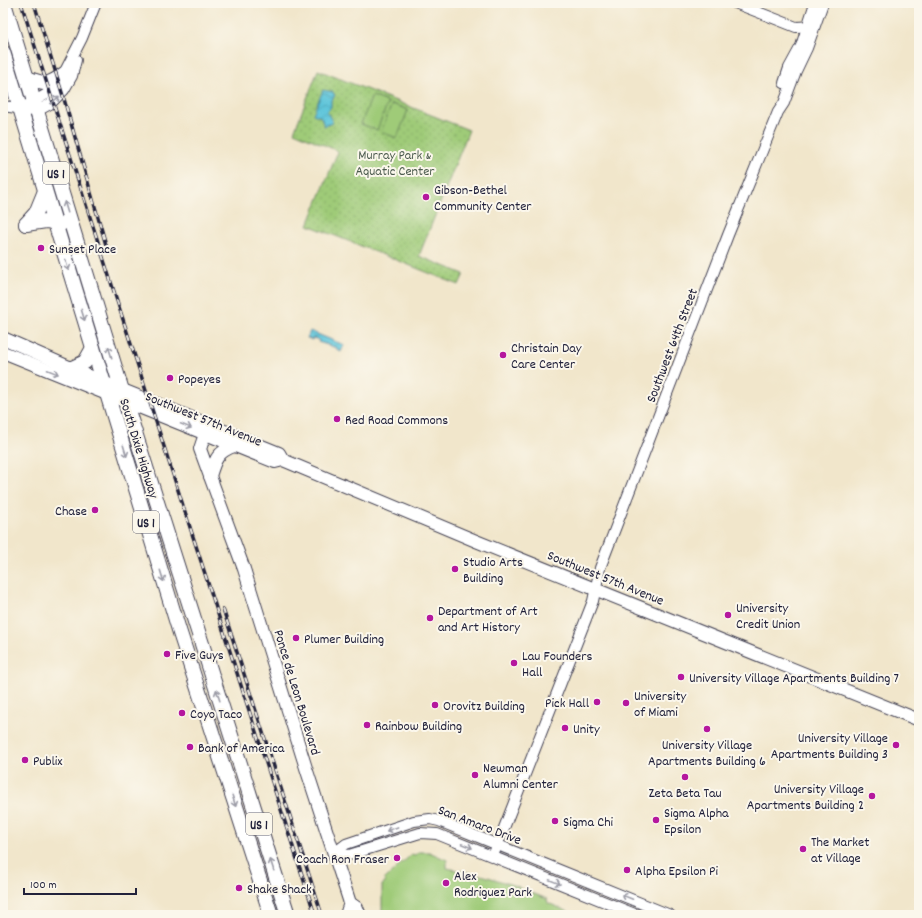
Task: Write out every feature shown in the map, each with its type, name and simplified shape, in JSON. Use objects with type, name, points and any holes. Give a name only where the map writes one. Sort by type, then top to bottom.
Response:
[{"type":"highway","name":"South Dixie Highway","points":[[4,3],[203,652],[287,914]]},
{"type":"highway","name":"South Dixie Highway","points":[[3,52],[179,630],[271,915]]},
{"type":"highway","points":[[27,78],[44,84],[53,82],[64,74]]},
{"type":"highway","points":[[26,224],[36,213],[45,191]]},
{"type":"highway","points":[[26,224],[46,220],[62,225],[68,237],[77,244]]},
{"type":"highway","points":[[26,224],[48,232],[60,241]]},
{"type":"highway","points":[[72,368],[85,362],[93,348]]},
{"type":"highway","points":[[186,597],[184,620],[179,630],[190,636],[203,652]]},
{"type":"highway","points":[[230,733],[226,745],[226,756],[222,763],[233,770],[237,777],[246,784]]},
{"type":"main road","points":[[3,338],[72,368],[105,388]]},
{"type":"main road","points":[[3,348],[28,349]]},
{"type":"main road","name":"Southwest 57th Avenue","points":[[3,352],[105,388],[234,446],[275,462],[283,460],[476,541],[919,720]]},
{"type":"main road","name":"Southwest 57th Avenue","points":[[124,396],[253,442],[279,453],[283,460]]},
{"type":"main road","points":[[205,434],[208,432],[213,432],[243,443],[253,442]]},
{"type":"main road","name":"Ponce de Leon Boulevard","points":[[205,434],[200,449],[244,569],[306,768],[350,902],[357,908],[360,915]]},
{"type":"main road","points":[[210,476],[218,456],[226,449],[234,446]]},
{"type":"main road","points":[[348,915],[347,912],[350,902]]},
{"type":"street","points":[[36,106],[60,81],[82,38],[96,3]]},
{"type":"street","points":[[735,3],[792,26],[811,26]]},
{"type":"street","name":"Southwest 64th Street","points":[[811,26],[815,3]]},
{"type":"street","name":"Southwest 64th Street","points":[[493,856],[593,601],[600,568],[719,259],[778,112],[784,81],[789,68],[823,3]]},
{"type":"street","points":[[3,106],[20,108],[50,104],[64,90],[72,76],[82,38]]},
{"type":"street","name":"San Amaro Drive","points":[[334,853],[346,844],[414,821],[422,819],[439,821],[670,915]]},
{"type":"street","name":"San Amaro Drive","points":[[334,853],[349,855],[426,832],[437,834],[637,915]]},
{"type":"green space","name":"Murray Park & Aquatic Center","points":[[318,70],[469,130],[419,256],[464,274],[459,285],[308,225],[338,151],[294,132]]},
{"type":"green space","points":[[372,96],[388,102],[377,130],[361,124]]},
{"type":"green space","points":[[392,104],[408,110],[397,138],[381,132]]},
{"type":"green space","name":"Alex Rodriguez Park","points":[[418,852],[429,852],[447,860],[447,868],[485,876],[519,887],[547,899],[548,903],[576,915],[382,915],[382,885],[386,882],[384,880],[412,854],[415,855]]},
{"type":"water","points":[[323,90],[333,92],[335,96],[331,100],[331,107],[327,112],[333,123],[324,126],[321,117],[313,114]]},
{"type":"water","points":[[310,331],[344,345],[341,352],[337,350],[337,348],[318,342],[319,340],[307,338]]},
{"type":"railway","points":[[21,3],[315,915]]},
{"type":"railway","points":[[34,3],[64,99],[106,245]]},
{"type":"railway","points":[[223,609],[322,915]]},
{"type":"place","name":"Gibson-Bethel Community Center","points":[[426,197]]},
{"type":"place","name":"Sunset Place","points":[[41,248]]},
{"type":"place","name":"Christain Day Care Center","points":[[503,355]]},
{"type":"place","name":"Popeyes","points":[[170,378]]},
{"type":"place","name":"Red Road Commons","points":[[337,419]]},
{"type":"place","name":"Chase","points":[[95,510]]},
{"type":"place","name":"Studio Arts Building","points":[[455,569]]},
{"type":"place","name":"University Credit Union","points":[[728,615]]},
{"type":"place","name":"Department of Art and Art History","points":[[430,618]]},
{"type":"place","name":"Plumer Building","points":[[296,638]]},
{"type":"place","name":"Five Guys","points":[[167,654]]},
{"type":"place","name":"Lau Founders Hall","points":[[514,663]]},
{"type":"place","name":"University Village Apartments Building 7","points":[[681,677]]},
{"type":"place","name":"Pick Hall","points":[[597,702]]},
{"type":"place","name":"University of Miami","points":[[626,703]]},
{"type":"place","name":"Orovitz Building","points":[[435,705]]},
{"type":"place","name":"Coyo Taco","points":[[182,713]]},
{"type":"place","name":"Rainbow Building","points":[[367,725]]},
{"type":"place","name":"Unity","points":[[565,728]]},
{"type":"place","name":"University Village Apartments Building 6","points":[[707,729]]},
{"type":"place","name":"University Village Apartments Building 3","points":[[896,745]]},
{"type":"place","name":"Bank of America","points":[[190,747]]},
{"type":"place","name":"Publix","points":[[25,760]]},
{"type":"place","name":"Newman Alumni Center","points":[[475,775]]},
{"type":"place","name":"Zeta Beta Tau","points":[[685,777]]},
{"type":"place","name":"University Village Apartments Building 2","points":[[872,796]]},
{"type":"place","name":"Sigma Alpha Epsilon","points":[[656,820]]},
{"type":"place","name":"Sigma Chi","points":[[555,821]]},
{"type":"place","name":"The Market at Village","points":[[803,849]]},
{"type":"place","name":"Coach Ron Fraser","points":[[397,858]]},
{"type":"place","name":"Alpha Epsilon Pi","points":[[627,870]]},
{"type":"place","name":"Alex Rodriguez Park","points":[[446,883]]},
{"type":"place","name":"Shake Shack","points":[[239,888]]}]
